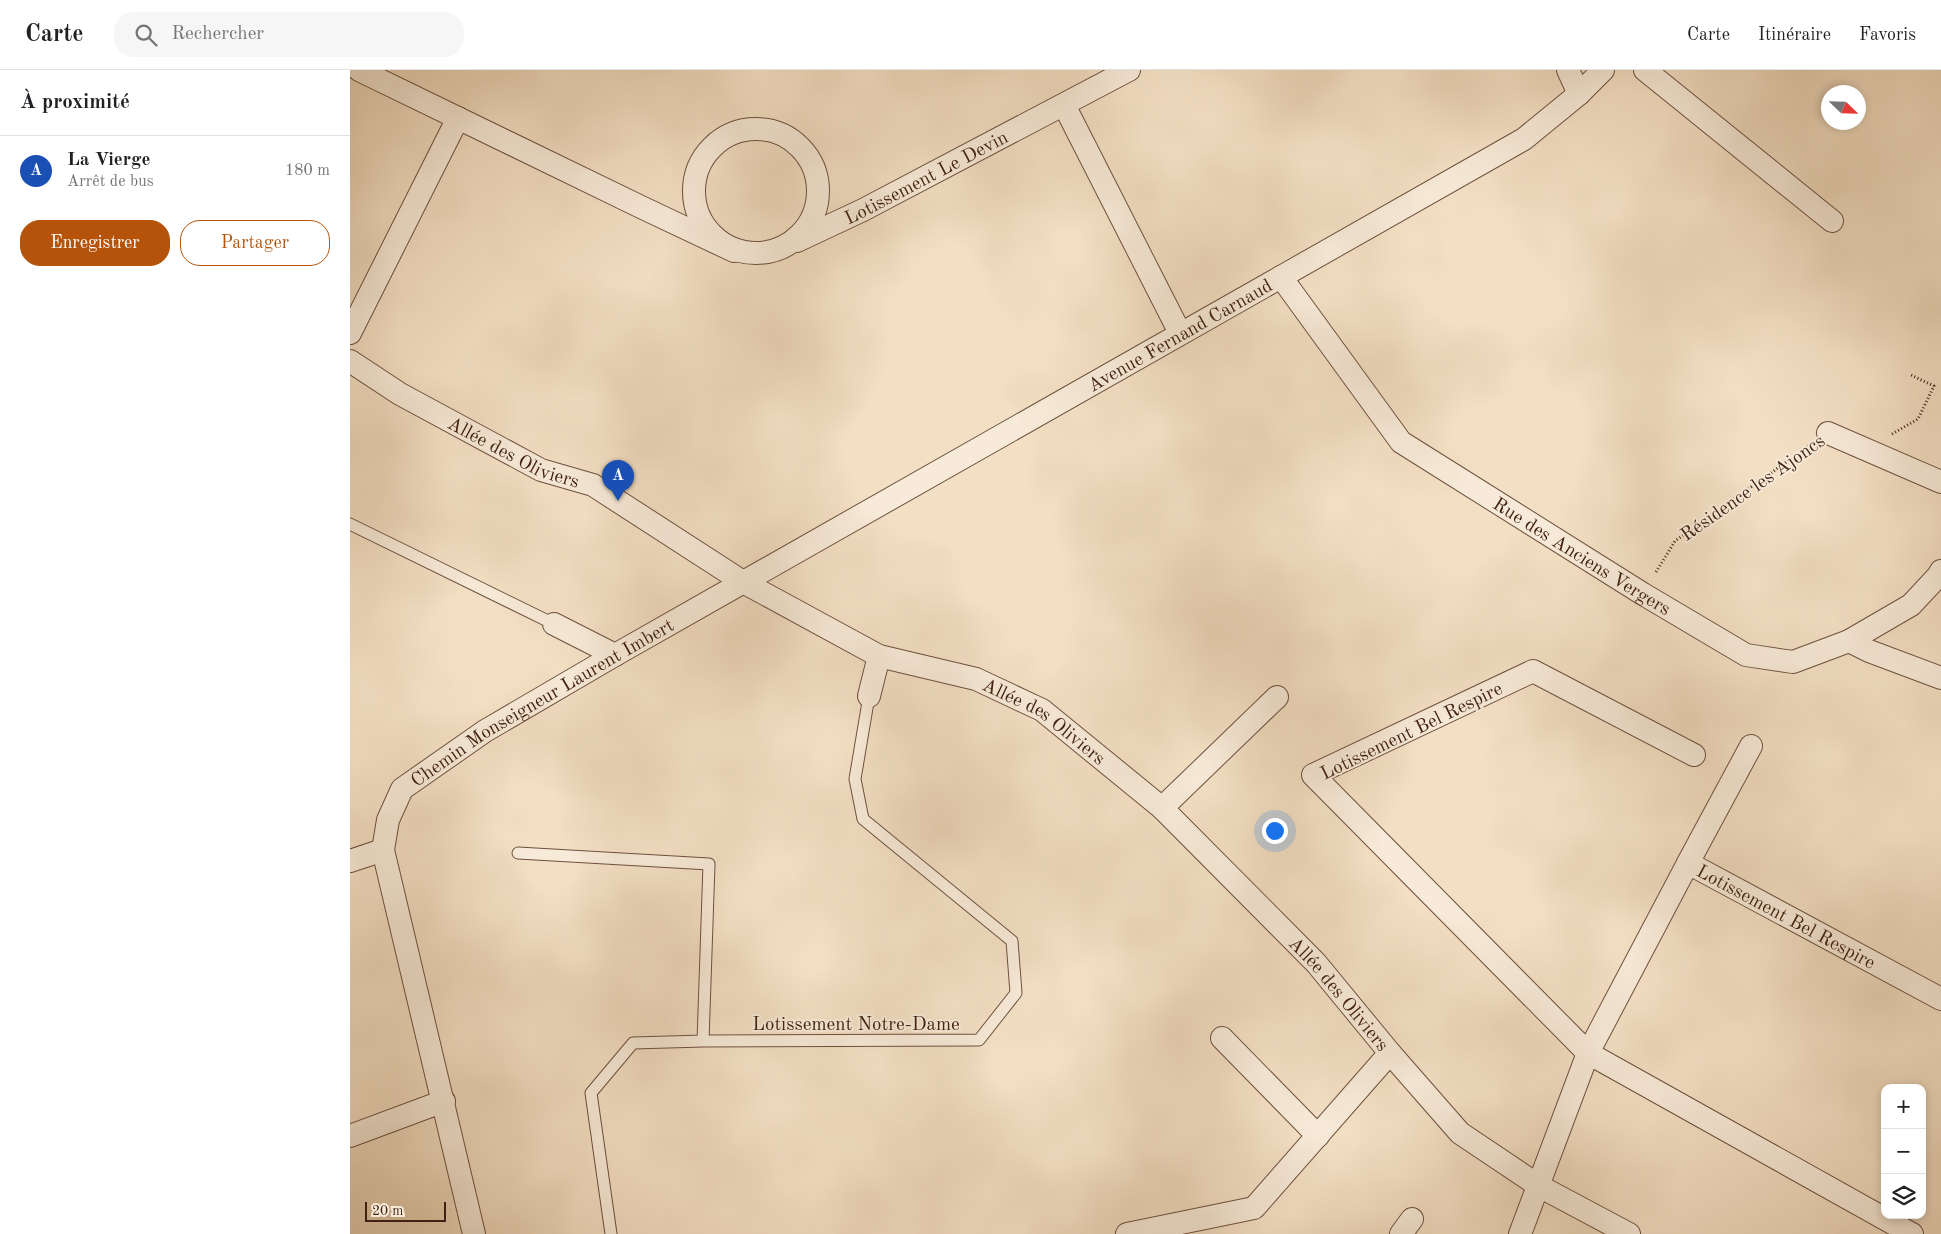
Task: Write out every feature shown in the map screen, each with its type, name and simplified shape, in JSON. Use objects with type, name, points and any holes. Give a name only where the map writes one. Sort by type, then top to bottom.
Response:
[{"type":"street","points":[[359,70],[734,250],[766,253],[787,246],[805,230],[816,211],[818,189],[815,169],[803,150],[786,136],[765,129],[749,128],[728,135],[711,147],[699,165],[693,187],[694,202],[701,223],[715,240],[734,250]]},
{"type":"street","name":"Lotissement Le Devin","points":[[787,246],[863,210],[1130,70]]},
{"type":"street","points":[[1568,70],[1579,94]]},
{"type":"street","name":"Avenue Fernand Carnaud","points":[[743,582],[1524,139],[1579,94],[1603,70]]},
{"type":"street","points":[[1645,70],[1832,221]]},
{"type":"street","points":[[1064,105],[1180,333]]},
{"type":"street","points":[[350,333],[458,118]]},
{"type":"street","name":"Rue des Anciens Vergers","points":[[1281,277],[1401,442],[1643,594],[1746,655],[1793,662],[1849,641],[1911,605],[1941,571]]},
{"type":"street","name":"Allée des Oliviers","points":[[350,361],[400,394],[541,470],[593,485],[743,582],[879,656],[976,679],[1042,710],[1162,808],[1316,963],[1390,1054],[1460,1133],[1539,1186],[1629,1234]]},
{"type":"street","name":"Résidence les Ajoncs","points":[[1828,433],[1941,482]]},
{"type":"street","name":"Chemin Monseigneur Laurent Imbert","points":[[474,1234],[383,850],[388,820],[402,789],[485,731],[743,582]]},
{"type":"street","points":[[554,624],[615,655]]},
{"type":"street","points":[[1849,641],[1869,651],[1941,678]]},
{"type":"street","points":[[869,696],[879,656]]},
{"type":"street","name":"Lotissement Bel Respire","points":[[1694,755],[1533,671],[1313,776],[1588,1053],[1912,1234]]},
{"type":"street","points":[[1162,808],[1277,696]]},
{"type":"street","points":[[1688,863],[1750,746]]},
{"type":"street","points":[[350,861],[383,850]]},
{"type":"street","name":"Lotissement Bel Respire","points":[[1520,1234],[1588,1053],[1688,863],[1941,998]]},
{"type":"street","points":[[1222,1038],[1318,1136]]},
{"type":"street","points":[[1127,1234],[1254,1208],[1390,1054]]},
{"type":"street","points":[[350,1136],[444,1101]]},
{"type":"lane","points":[[350,524],[554,624]]},
{"type":"lane","name":"Lotissement Notre-Dame","points":[[611,1234],[591,1093],[633,1043],[979,1040],[1016,993],[1012,941],[863,819],[855,780],[869,696]]},
{"type":"lane","points":[[518,854],[709,864],[704,1041]]},
{"type":"path","points":[[1866,449],[1918,419],[1934,386],[1911,375]]},
{"type":"path","name":"Résidence les Ajoncs","points":[[1643,594],[1675,541],[1828,433]]},
{"type":"place","name":"La Vierge","points":[[618,501]]}]
